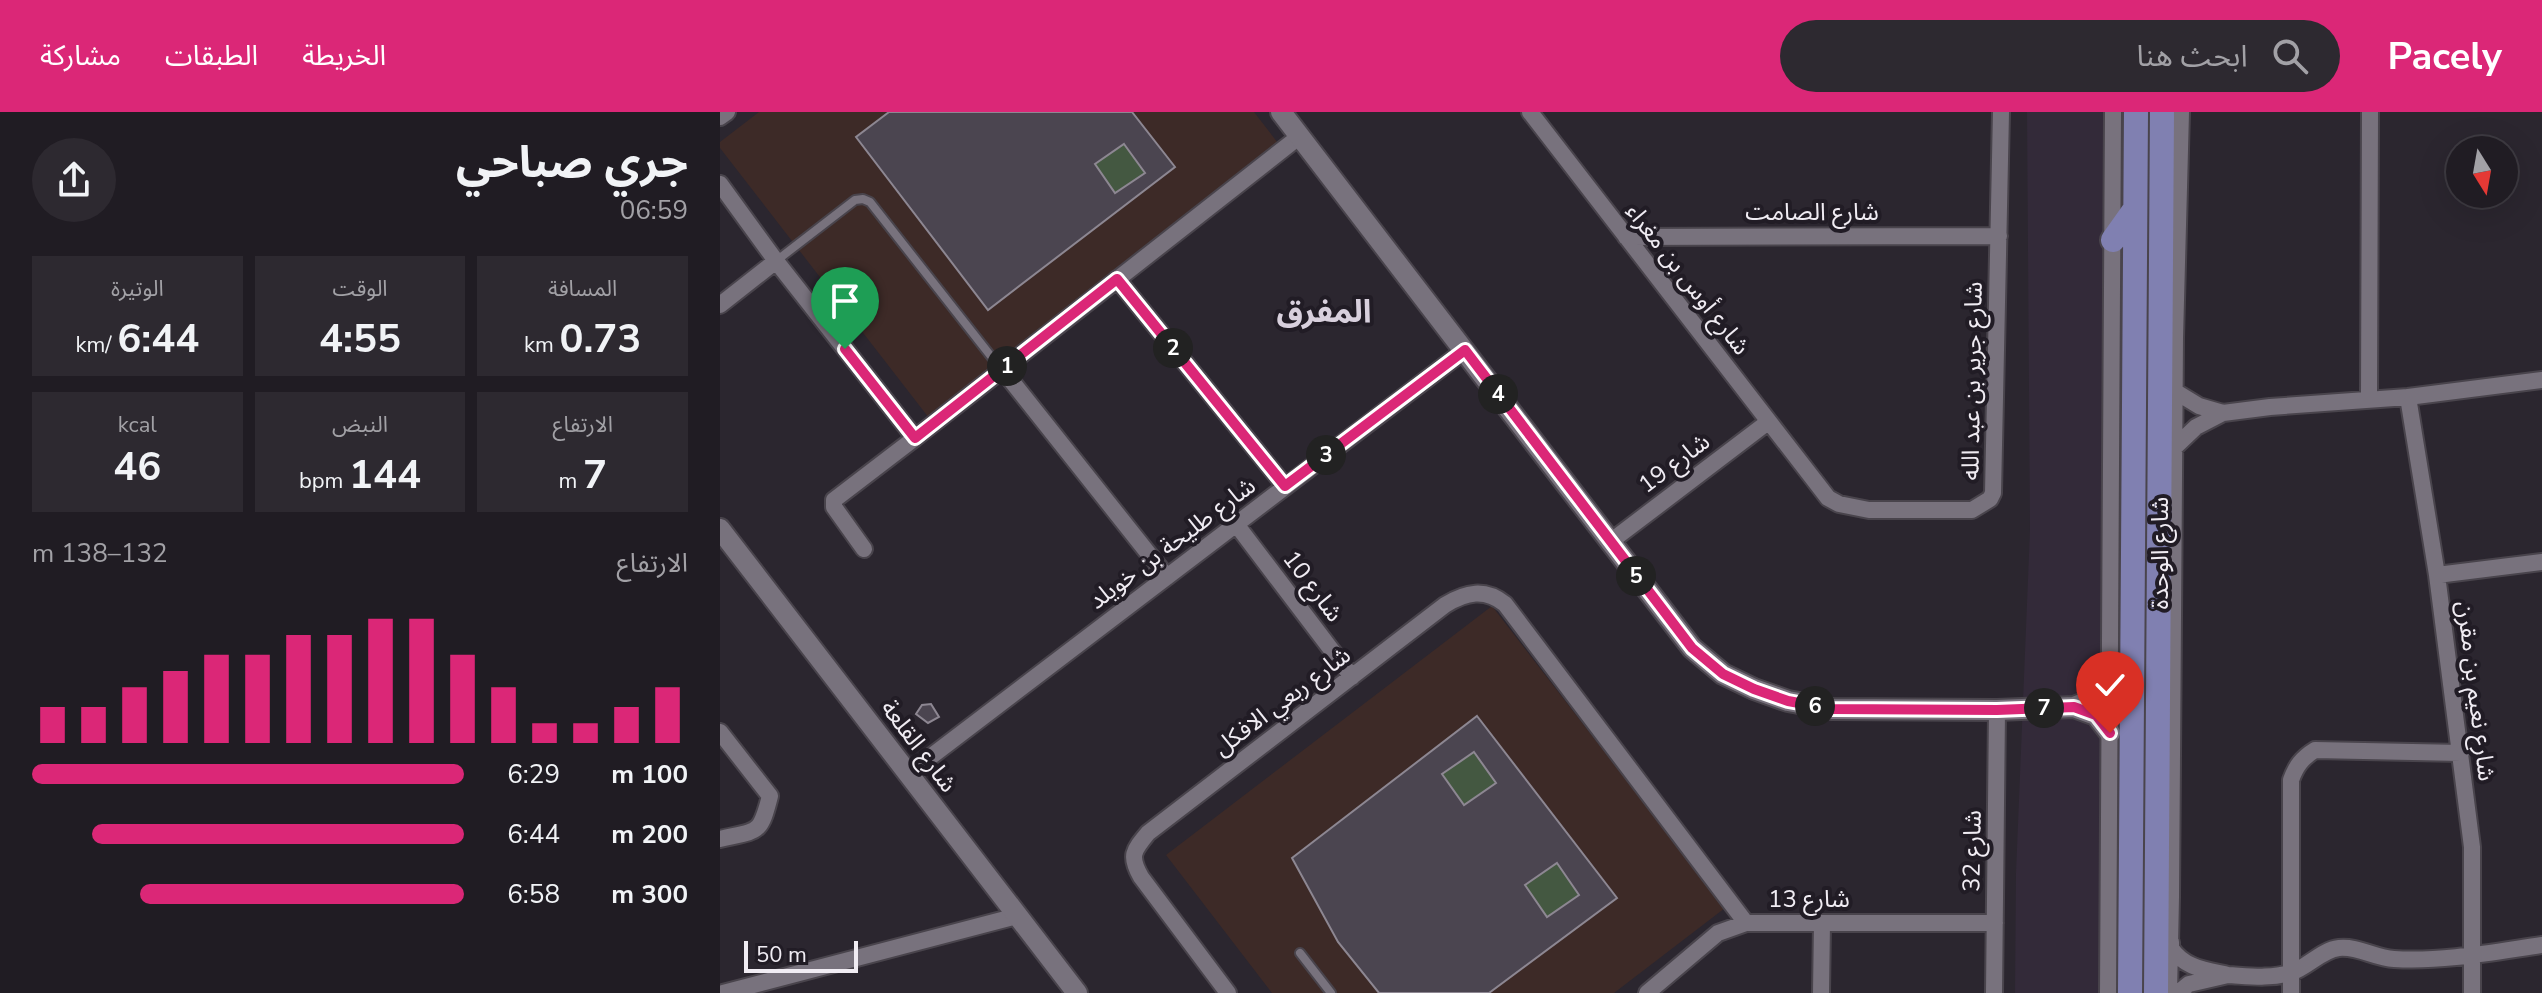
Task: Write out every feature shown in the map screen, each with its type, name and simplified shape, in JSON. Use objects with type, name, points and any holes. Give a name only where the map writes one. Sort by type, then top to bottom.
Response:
[{"type":"main road","name":"شارع الوحدة","points":[[2130,993],[2122,617],[2136,112]]},
{"type":"main road","name":"شارع الوحدة","points":[[2156,993],[2168,506],[2162,313],[2162,112]]},
{"type":"main road","points":[[2113,240],[2135,209]]},
{"type":"main road","points":[[2162,313],[2175,338]]},
{"type":"street","points":[[720,117],[727,112]]},
{"type":"street","points":[[1281,112],[1692,648],[1723,674],[1788,701],[1832,709],[2074,707],[2096,698],[2111,679]]},
{"type":"street","points":[[1530,112],[1538,112]]},
{"type":"street","name":"شارع أوس بن مغراء","points":[[1530,112],[1808,474]]},
{"type":"street","name":"شارع جرير بن عبد الله","points":[[1808,474],[1828,498],[1839,504],[1869,510],[1972,510],[1990,499],[1995,479],[2001,112]]},
{"type":"street","points":[[2108,993],[2111,679],[2122,617],[2113,112]]},
{"type":"street","points":[[2181,112],[2175,447],[2168,506],[2171,948],[2194,967],[2228,975],[2260,977],[2291,973],[2338,948],[2396,960],[2473,956],[2542,945]]},
{"type":"street","points":[[2369,399],[2370,112]]},
{"type":"street","points":[[864,549],[834,507],[834,500],[1300,136]]},
{"type":"street","points":[[720,184],[776,261],[915,438]]},
{"type":"street","name":"شارع الصامت","points":[[1626,237],[1999,236]]},
{"type":"street","points":[[720,305],[776,261]]},
{"type":"street","points":[[1117,279],[1285,486]]},
{"type":"street","name":"شارع طليحة بن خويلد","points":[[908,774],[1465,350]]},
{"type":"street","points":[[1002,369],[1167,577]]},
{"type":"street","points":[[2176,392],[2199,406],[2223,413],[2408,397],[2542,380]]},
{"type":"street","name":"شارع نعيم بن مقرن","points":[[2408,397],[2437,575],[2472,847],[2472,993]]},
{"type":"street","points":[[2175,447],[2196,427],[2223,413]]},
{"type":"street","name":"شارع 19","points":[[1610,542],[1768,422]]},
{"type":"street","name":"شارع 10","points":[[1236,524],[1352,677]]},
{"type":"street","name":"شارع القلعة","points":[[720,529],[1077,993]]},
{"type":"street","points":[[2437,575],[2542,562]]},
{"type":"street","name":"شارع ربعي الافكل","points":[[1228,993],[1135,867],[1134,851],[1148,833],[1445,605],[1463,595],[1480,593],[1495,596],[1505,604],[1746,923]]},
{"type":"street","points":[[2074,707],[2096,715],[2110,733]]},
{"type":"street","name":"شارع 32","points":[[1994,993],[1997,710]]},
{"type":"street","points":[[720,732],[770,796],[762,825],[754,831],[720,839]]},
{"type":"street","points":[[2291,993],[2291,780],[2296,767],[2304,756],[2315,750],[2461,753]]},
{"type":"street","points":[[2158,870],[2171,897]]},
{"type":"street","points":[[730,992],[1017,916]]},
{"type":"street","name":"شارع 13","points":[[1647,993],[1718,933],[1746,923],[1995,923]]},
{"type":"street","points":[[1821,993],[1822,923]]},
{"type":"street","points":[[2169,993],[2171,942]]},
{"type":"street","points":[[2178,993],[2189,984],[2228,975]]},
{"type":"lane","points":[[776,261],[855,200],[870,202],[1002,369]]},
{"type":"lane","points":[[1300,953],[1331,993]]},
{"type":"shaded area","points":[[759,112],[1254,112],[1281,147],[929,418],[720,148],[720,142]]},
{"type":"shaded area","points":[[2027,112],[2121,112],[2114,993],[2015,993],[2016,873],[2030,530]]},
{"type":"shaded area","points":[[1492,606],[1725,908],[1614,993],[1272,993],[1166,855]]},
{"type":"green space","points":[[1124,144],[1145,173],[1115,193],[1095,164]]},
{"type":"green space","points":[[1474,752],[1496,783],[1464,805],[1442,774]]},
{"type":"green space","points":[[1557,863],[1579,895],[1547,917],[1525,885]]},
{"type":"building","points":[[889,112],[1132,112],[1175,167],[988,310],[856,137]],"holes":[[[1124,144],[1145,173],[1115,193],[1095,164]]]},
{"type":"building","points":[[931,704],[939,717],[928,723],[916,714],[922,705]]},
{"type":"building","points":[[1477,716],[1617,898],[1489,993],[1379,993],[1338,942],[1292,858]],"holes":[[[1474,752],[1496,783],[1464,805],[1442,774]],[[1557,863],[1579,895],[1547,917],[1525,885]]]},
{"type":"district","name":"المفرق","points":[[1324,311]]},
{"type":"route","points":[[845,349],[915,438],[1117,279],[1285,486],[1465,350],[1692,648],[1723,674],[1788,701],[1832,709],[2074,707],[2096,715],[2110,733]]}]
